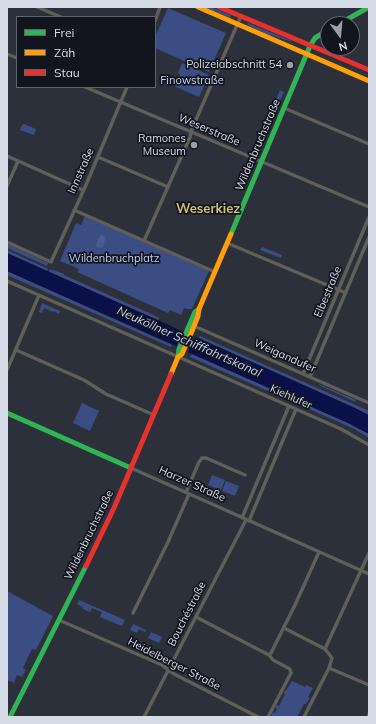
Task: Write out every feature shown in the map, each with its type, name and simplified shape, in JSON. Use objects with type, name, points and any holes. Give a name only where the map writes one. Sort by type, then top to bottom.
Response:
[{"type":"street","points":[[36,7],[58,16]]},
{"type":"street","points":[[156,18],[160,7]]},
{"type":"street","points":[[198,7],[369,81]]},
{"type":"street","points":[[219,7],[227,9],[310,46],[369,70]]},
{"type":"street","points":[[354,16],[369,7]]},
{"type":"street","points":[[144,241],[241,16]]},
{"type":"street","points":[[310,46],[315,38],[320,35]]},
{"type":"street","name":"Wildenbruchstraße","points":[[188,334],[194,326],[199,309],[310,46]]},
{"type":"street","name":"Weserstraße","points":[[87,88],[369,207]]},
{"type":"street","name":"Innstraße","points":[[7,242],[51,262],[98,157],[127,88]]},
{"type":"street","points":[[284,108],[369,144]]},
{"type":"street","points":[[7,156],[83,190]]},
{"type":"street","points":[[98,157],[168,187]]},
{"type":"street","points":[[7,186],[18,161]]},
{"type":"street","points":[[74,210],[215,272]]},
{"type":"street","name":"Elbestraße","points":[[303,374],[369,217]]},
{"type":"street","name":"Elbestraße","points":[[310,377],[369,237]]},
{"type":"street","points":[[227,243],[346,292]]},
{"type":"street","name":"Kiehlufer","points":[[7,281],[341,429],[369,445]]},
{"type":"street","points":[[7,370],[38,295]]},
{"type":"street","name":"Wildenbruchstraße","points":[[10,717],[114,508],[178,357],[178,352],[181,350],[188,334],[195,312],[199,309]]},
{"type":"street","name":"Weigandufer","points":[[194,326],[369,403]]},
{"type":"street","points":[[16,350],[84,380],[106,394],[154,415]]},
{"type":"street","name":"Bouchéstraße","points":[[246,520],[289,406]]},
{"type":"street","name":"Bouchéstraße","points":[[144,717],[246,520],[296,409]]},
{"type":"street","name":"Harzer Straße","points":[[7,413],[369,574]]},
{"type":"street","points":[[134,613],[165,548],[202,458],[206,458],[245,475]]},
{"type":"street","points":[[269,655],[284,628],[319,552]]},
{"type":"street","points":[[325,649],[369,554]]},
{"type":"street","points":[[196,617],[269,655],[273,660],[291,671],[268,717]]},
{"type":"street","name":"Heidelberger Straße","points":[[59,620],[162,665],[174,674],[258,717]]},
{"type":"street","points":[[284,628],[325,649],[332,658],[329,668],[304,717]]},
{"type":"street","points":[[329,668],[369,685]]},
{"type":"green space","points":[[204,7],[213,7],[231,15],[230,18],[216,11]]},
{"type":"green space","points":[[168,8],[226,33],[209,72],[156,48],[156,35]]},
{"type":"green space","points":[[248,23],[292,42],[267,34],[247,25]]},
{"type":"green space","name":"Finowstraße","points":[[182,63],[209,75],[199,97],[174,86],[179,77],[180,74],[178,73]]},
{"type":"green space","points":[[280,90],[284,92],[276,110],[272,108]]},
{"type":"green space","points":[[24,124],[36,129],[34,135],[20,130]]},
{"type":"green space","name":"Wildenbruchplatz","points":[[85,216],[209,271],[192,309],[184,308],[181,315],[170,310],[168,313],[77,272],[79,269],[60,261],[76,223],[81,225]]},
{"type":"green space","points":[[7,244],[48,263],[47,266],[7,248]]},
{"type":"green space","points":[[262,247],[282,255],[281,258],[260,250]]},
{"type":"green space","points":[[7,250],[48,269],[47,271],[7,253]]},
{"type":"green space","points":[[50,269],[159,318],[158,320],[49,272]]},
{"type":"green space","points":[[7,271],[172,345],[171,347],[7,275]]},
{"type":"green space","points":[[42,303],[60,311],[59,314],[44,308],[42,313],[39,312]]},
{"type":"green space","points":[[200,336],[369,411],[369,415],[199,338]]},
{"type":"green space","points":[[192,354],[348,423],[369,434],[369,438],[341,423],[190,357]]},
{"type":"green space","points":[[319,385],[356,400],[355,402]]},
{"type":"green space","points":[[82,403],[99,411],[90,431],[73,423]]},
{"type":"green space","points":[[212,475],[225,480],[221,490],[208,485]]},
{"type":"green space","points":[[226,481],[239,486],[235,496],[222,491]]},
{"type":"green space","points":[[7,591],[53,616],[36,650],[32,649],[23,668],[26,670],[22,677],[17,675],[14,683],[7,680]]},
{"type":"green space","points":[[79,600],[125,620],[122,626],[100,617],[102,612],[92,608],[90,612],[83,609],[83,607],[77,604]]},
{"type":"green space","points":[[133,624],[146,630],[145,632],[139,629],[137,633],[130,630]]},
{"type":"green space","points":[[151,632],[162,637],[159,643],[148,638]]},
{"type":"green space","points":[[292,681],[305,687],[306,685],[313,688],[308,697],[310,698],[306,704],[304,704],[297,717],[271,717],[273,712],[275,713],[277,709],[275,707],[276,705],[279,706],[285,694],[283,693]]},
{"type":"shaded area","points":[[101,235],[105,238],[104,245],[99,248],[96,245]]},
{"type":"water","name":"Neuköllner Schifffahrtskanal","points":[[7,253],[369,415],[369,434],[348,423],[7,271]]},
{"type":"pier","points":[[182,331],[195,337],[188,352],[176,347]]},
{"type":"traffic: fast","points":[[353,16],[369,7]]},
{"type":"traffic: fast","points":[[231,234],[310,46],[315,38],[320,35]]},
{"type":"traffic: fast","points":[[178,357],[179,349],[195,312],[199,309]]},
{"type":"traffic: fast","points":[[7,413],[131,468]]},
{"type":"traffic: fast","points":[[10,717],[86,566]]},
{"type":"traffic: slow","points":[[198,7],[369,81]]},
{"type":"traffic: slow","points":[[171,374],[192,331],[199,309],[231,234]]},
{"type":"traffic: jam","points":[[219,7],[369,70]]},
{"type":"traffic: jam","points":[[86,566],[114,508],[171,374]]},
{"type":"place","name":"Polizeiabschnitt 54","points":[[290,65]]},
{"type":"place","name":"Ramones Museum","points":[[194,145]]},
{"type":"district","name":"Weserkiez","points":[[208,209]]}]
